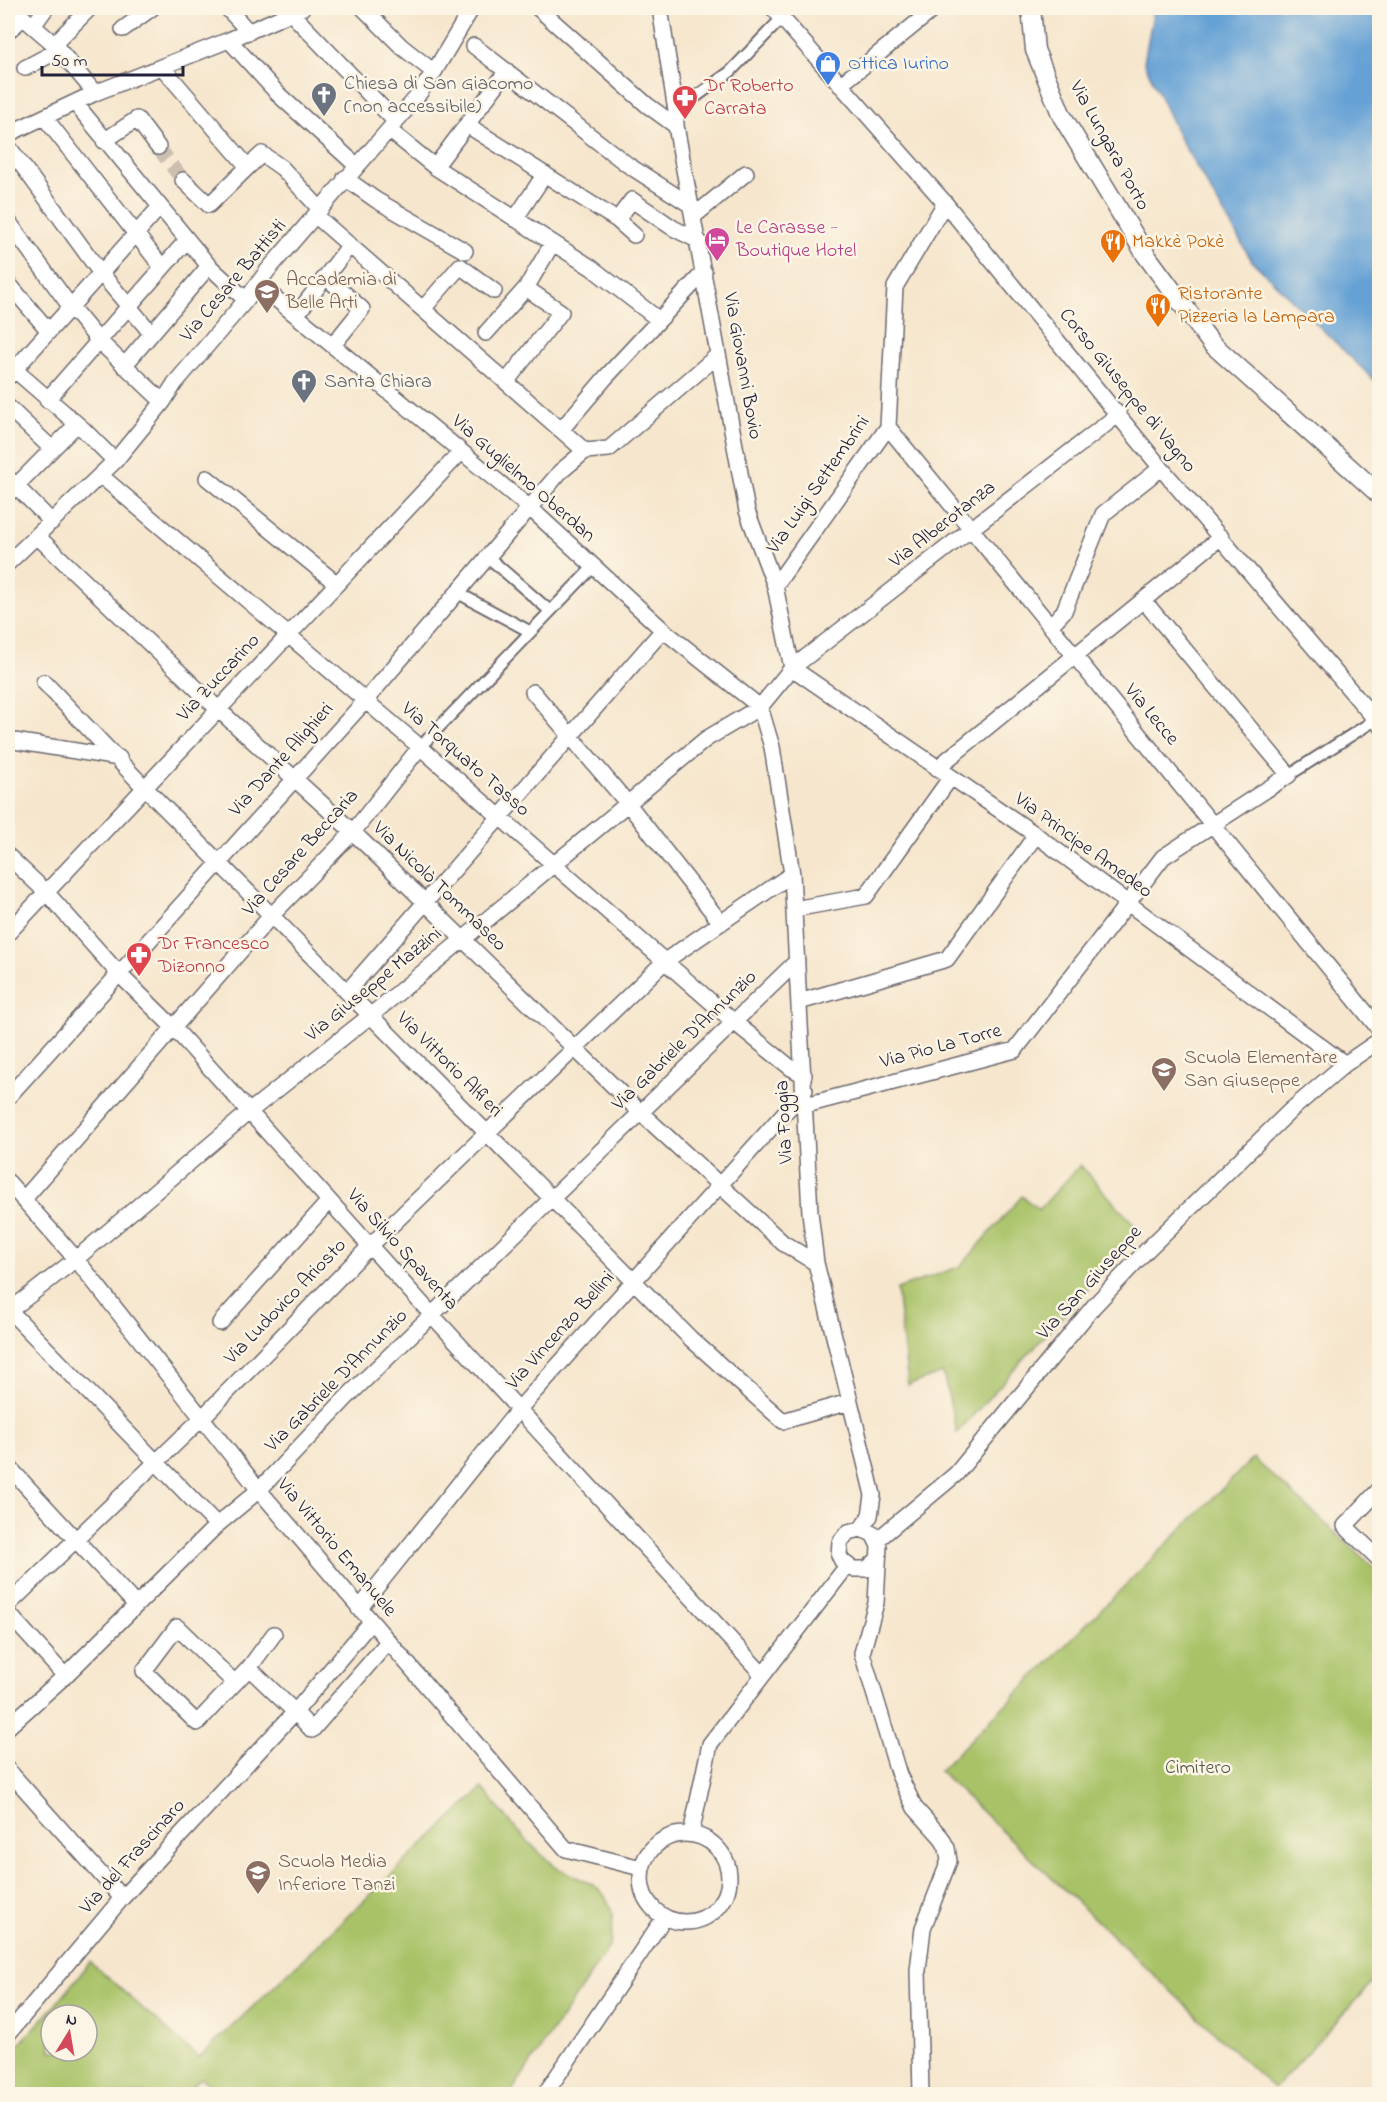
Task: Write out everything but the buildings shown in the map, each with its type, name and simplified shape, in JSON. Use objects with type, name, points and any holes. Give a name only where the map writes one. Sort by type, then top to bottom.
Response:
[{"type":"street","points":[[8,31],[22,17],[46,8]]},
{"type":"street","points":[[25,68],[57,47],[90,8]]},
{"type":"street","points":[[123,29],[152,8]]},
{"type":"street","points":[[227,8],[249,32]]},
{"type":"street","points":[[363,8],[402,47],[434,72]]},
{"type":"street","name":"Via Cesare Battisti","points":[[9,560],[115,461],[164,402],[175,383],[464,39],[472,8]]},
{"type":"street","points":[[538,8],[647,105],[676,119],[730,72],[777,13]]},
{"type":"street","name":"Via Giovanni Bovio","points":[[660,8],[676,119],[747,511],[775,586],[792,668]]},
{"type":"street","points":[[840,85],[935,8]]},
{"type":"street","name":"Via Lungara Porto","points":[[1031,8],[1035,50],[1062,116],[1146,255],[1211,343],[1380,495]]},
{"type":"street","points":[[8,134],[95,93],[230,40],[297,10],[393,126],[435,166],[592,268],[659,320]]},
{"type":"street","name":"Corso Giuseppe di Vagno","points":[[777,13],[945,203],[1161,468],[1378,720]]},
{"type":"street","points":[[22,17],[57,47],[95,93]]},
{"type":"street","points":[[464,39],[628,165],[693,211],[746,173]]},
{"type":"street","points":[[230,40],[280,96],[356,165]]},
{"type":"street","points":[[162,67],[248,167]]},
{"type":"street","points":[[435,166],[507,71]]},
{"type":"street","points":[[75,103],[209,266],[246,300]]},
{"type":"street","points":[[45,118],[162,267]]},
{"type":"street","points":[[104,141],[137,119],[158,147]]},
{"type":"street","points":[[467,125],[617,220],[634,235]]},
{"type":"street","points":[[8,146],[100,272],[151,333]]},
{"type":"street","points":[[183,180],[208,205],[262,154],[282,168],[350,246],[585,451],[609,449],[718,355]]},
{"type":"street","points":[[515,219],[545,174]]},
{"type":"street","points":[[345,178],[376,200],[465,251]]},
{"type":"street","points":[[617,220],[632,200],[673,228],[699,241]]},
{"type":"street","name":"Via Luigi Settembrini","points":[[775,586],[888,427],[895,287],[945,203]]},
{"type":"street","points":[[115,461],[76,423],[10,370],[159,208]]},
{"type":"street","points":[[8,221],[70,306],[99,340],[164,402]]},
{"type":"street","points":[[47,400],[187,240]]},
{"type":"street","points":[[486,333],[526,288],[552,244]]},
{"type":"street","points":[[297,314],[350,246]]},
{"type":"street","points":[[124,366],[209,266]]},
{"type":"street","points":[[423,309],[460,266],[494,291]]},
{"type":"street","points":[[561,430],[704,272]]},
{"type":"street","points":[[326,277],[362,309],[333,345]]},
{"type":"street","points":[[8,283],[48,330]]},
{"type":"street","name":"Via Guglielmo Oberdan","points":[[258,284],[531,509],[663,630],[760,706]]},
{"type":"street","points":[[506,382],[561,312],[526,288]]},
{"type":"street","points":[[8,407],[51,448]]},
{"type":"street","name":"Via Alberotanza","points":[[792,668],[1119,414]]},
{"type":"street","points":[[52,522],[10,486],[76,423]]},
{"type":"street","name":"Via Lecce","points":[[888,427],[973,528],[1380,1030]]},
{"type":"street","name":"Via Dante Alighieri","points":[[8,1096],[365,701],[531,509],[560,472],[585,451]]},
{"type":"street","name":"Via Zuccarino","points":[[8,933],[461,452]]},
{"type":"street","points":[[1051,625],[1064,611],[1103,514],[1161,468]]},
{"type":"street","name":"Via Torquato Tasso","points":[[100,475],[420,747],[734,1022],[791,1068],[804,1075]]},
{"type":"street","points":[[207,478],[337,584]]},
{"type":"street","name":"Via Nicolò Tommaseo","points":[[37,536],[219,710],[353,832],[641,1113],[783,1243],[816,1263]]},
{"type":"street","points":[[937,768],[1221,537]]},
{"type":"street","points":[[489,558],[550,611]]},
{"type":"street","name":"Via Cesare Beccaria","points":[[23,1200],[272,916],[353,832],[420,747],[593,567]]},
{"type":"street","points":[[458,593],[529,631]]},
{"type":"street","points":[[1144,601],[1289,775],[1378,720]]},
{"type":"street","points":[[347,992],[423,902],[500,818],[663,630]]},
{"type":"street","name":"Via Giuseppe Mazzini","points":[[8,1311],[76,1259],[249,1111],[370,1016],[552,864],[629,805],[706,739],[760,706],[792,668]]},
{"type":"street","name":"Via Principe Amedeo","points":[[792,668],[1036,836],[1345,1064]]},
{"type":"street","name":"Via Vittorio Alfieri","points":[[44,682],[119,758],[144,787],[691,1339],[783,1421],[849,1402]]},
{"type":"street","points":[[532,692],[629,805],[721,923]]},
{"type":"street","name":"Via Foggia","points":[[760,706],[772,747],[792,874],[810,1212],[816,1263],[873,1495],[870,1516],[861,1529]]},
{"type":"street","points":[[8,740],[119,758]]},
{"type":"street","name":"Via Pio La Torre","points":[[805,1098],[1015,1050],[1163,857],[1289,775]]},
{"type":"street","points":[[794,909],[866,896],[951,777]]},
{"type":"street","points":[[800,1002],[947,959],[1036,836]]},
{"type":"street","name":"Via Silvio Spaventa","points":[[8,856],[45,892],[119,974],[173,1027],[432,1315],[763,1675]]},
{"type":"street","name":"Via Ludovico Ariosto","points":[[8,1605],[201,1419],[371,1245],[489,1134],[666,961],[792,874]]},
{"type":"street","name":"Via Gabriele D'Annunzio","points":[[8,1727],[65,1676],[217,1525],[260,1490],[347,1397],[797,961]]},
{"type":"street","name":"Via San Giuseppe","points":[[877,1539],[956,1474],[1094,1306],[1147,1250],[1290,1111],[1345,1064],[1380,1040]]},
{"type":"street","name":"Via Vincenzo Bellini","points":[[359,1609],[519,1409],[720,1186],[805,1098]]},
{"type":"street","name":"Via Vittorio Emanuele","points":[[8,1182],[76,1259],[201,1419],[359,1609],[566,1849],[641,1868]]},
{"type":"street","points":[[220,1323],[329,1201]]},
{"type":"street","points":[[8,1311],[217,1525]]},
{"type":"street","points":[[8,1466],[135,1604]]},
{"type":"street","points":[[1380,1490],[1345,1526],[1380,1560]]},
{"type":"street","points":[[877,1560],[867,1569],[860,1570],[846,1566],[839,1555],[840,1542],[848,1532],[861,1529],[873,1534],[877,1539],[879,1553],[876,1604],[862,1653],[867,1676],[877,1697],[899,1775],[915,1808],[941,1837],[947,1848],[949,1861],[923,1928],[918,1970],[921,2094]]},
{"type":"street","points":[[691,1834],[710,1744],[846,1566]]},
{"type":"street","points":[[8,1613],[65,1676]]},
{"type":"street","name":"Via del Frascinaro","points":[[8,2034],[122,1898],[295,1712],[371,1622]]},
{"type":"street","points":[[235,1683],[177,1627],[144,1671],[197,1723],[235,1683],[249,1668],[274,1634]]},
{"type":"street","points":[[249,1668],[312,1730],[388,1642]]},
{"type":"street","points":[[8,1770],[122,1898]]},
{"type":"street","points":[[678,1834],[691,1834],[706,1839],[718,1848],[726,1861],[730,1876],[728,1892],[720,1906],[709,1916],[695,1922],[679,1922],[664,1918],[652,1909],[644,1897],[640,1882],[641,1868],[654,1845],[678,1834]]},
{"type":"street","points":[[545,2094],[664,1918]]},
{"type":"green space","points":[[1080,1165],[1140,1231],[957,1433],[943,1373],[908,1385],[897,1289],[961,1266],[1022,1196],[1039,1210]]},
{"type":"green space","name":"Cimitero","points":[[1253,1458],[1380,1573],[1379,1975],[1274,2089],[939,1771]]},
{"type":"green space","points":[[482,1788],[518,1831],[549,1861],[601,1892],[609,1904],[613,1922],[609,1947],[510,2094],[220,2094],[201,2078],[184,2094],[8,2094],[8,2056],[39,2023],[39,2063],[99,2063],[99,2003],[57,2003],[90,1962],[199,2058]]},
{"type":"water","points":[[1154,8],[1379,8],[1379,385],[1252,261],[1180,139],[1144,62]]},
{"type":"tunnel","points":[[158,147],[183,180]]},
{"type":"place","name":"Ottica Iurino","points":[[828,87]]},
{"type":"place","name":"Chiesa di San Giacomo (non accessibile)","points":[[324,118]]},
{"type":"place","name":"Dr Roberto Carrata","points":[[685,121]]},
{"type":"place","name":"Le Carasse - Boutique Hotel","points":[[717,263]]},
{"type":"place","name":"Makkè Pokè","points":[[1113,265]]},
{"type":"place","name":"Accademia di Belle Arti","points":[[267,315]]},
{"type":"place","name":"Ristorante Pizzeria la Lampara","points":[[1158,329]]},
{"type":"place","name":"Santa Chiara","points":[[304,405]]},
{"type":"place","name":"Dr Francesco Dizonno","points":[[139,978]]},
{"type":"place","name":"Scuola Elementare San Giuseppe","points":[[1164,1093]]},
{"type":"place","name":"Scuola Media Inferiore Tanzi","points":[[258,1896]]}]
